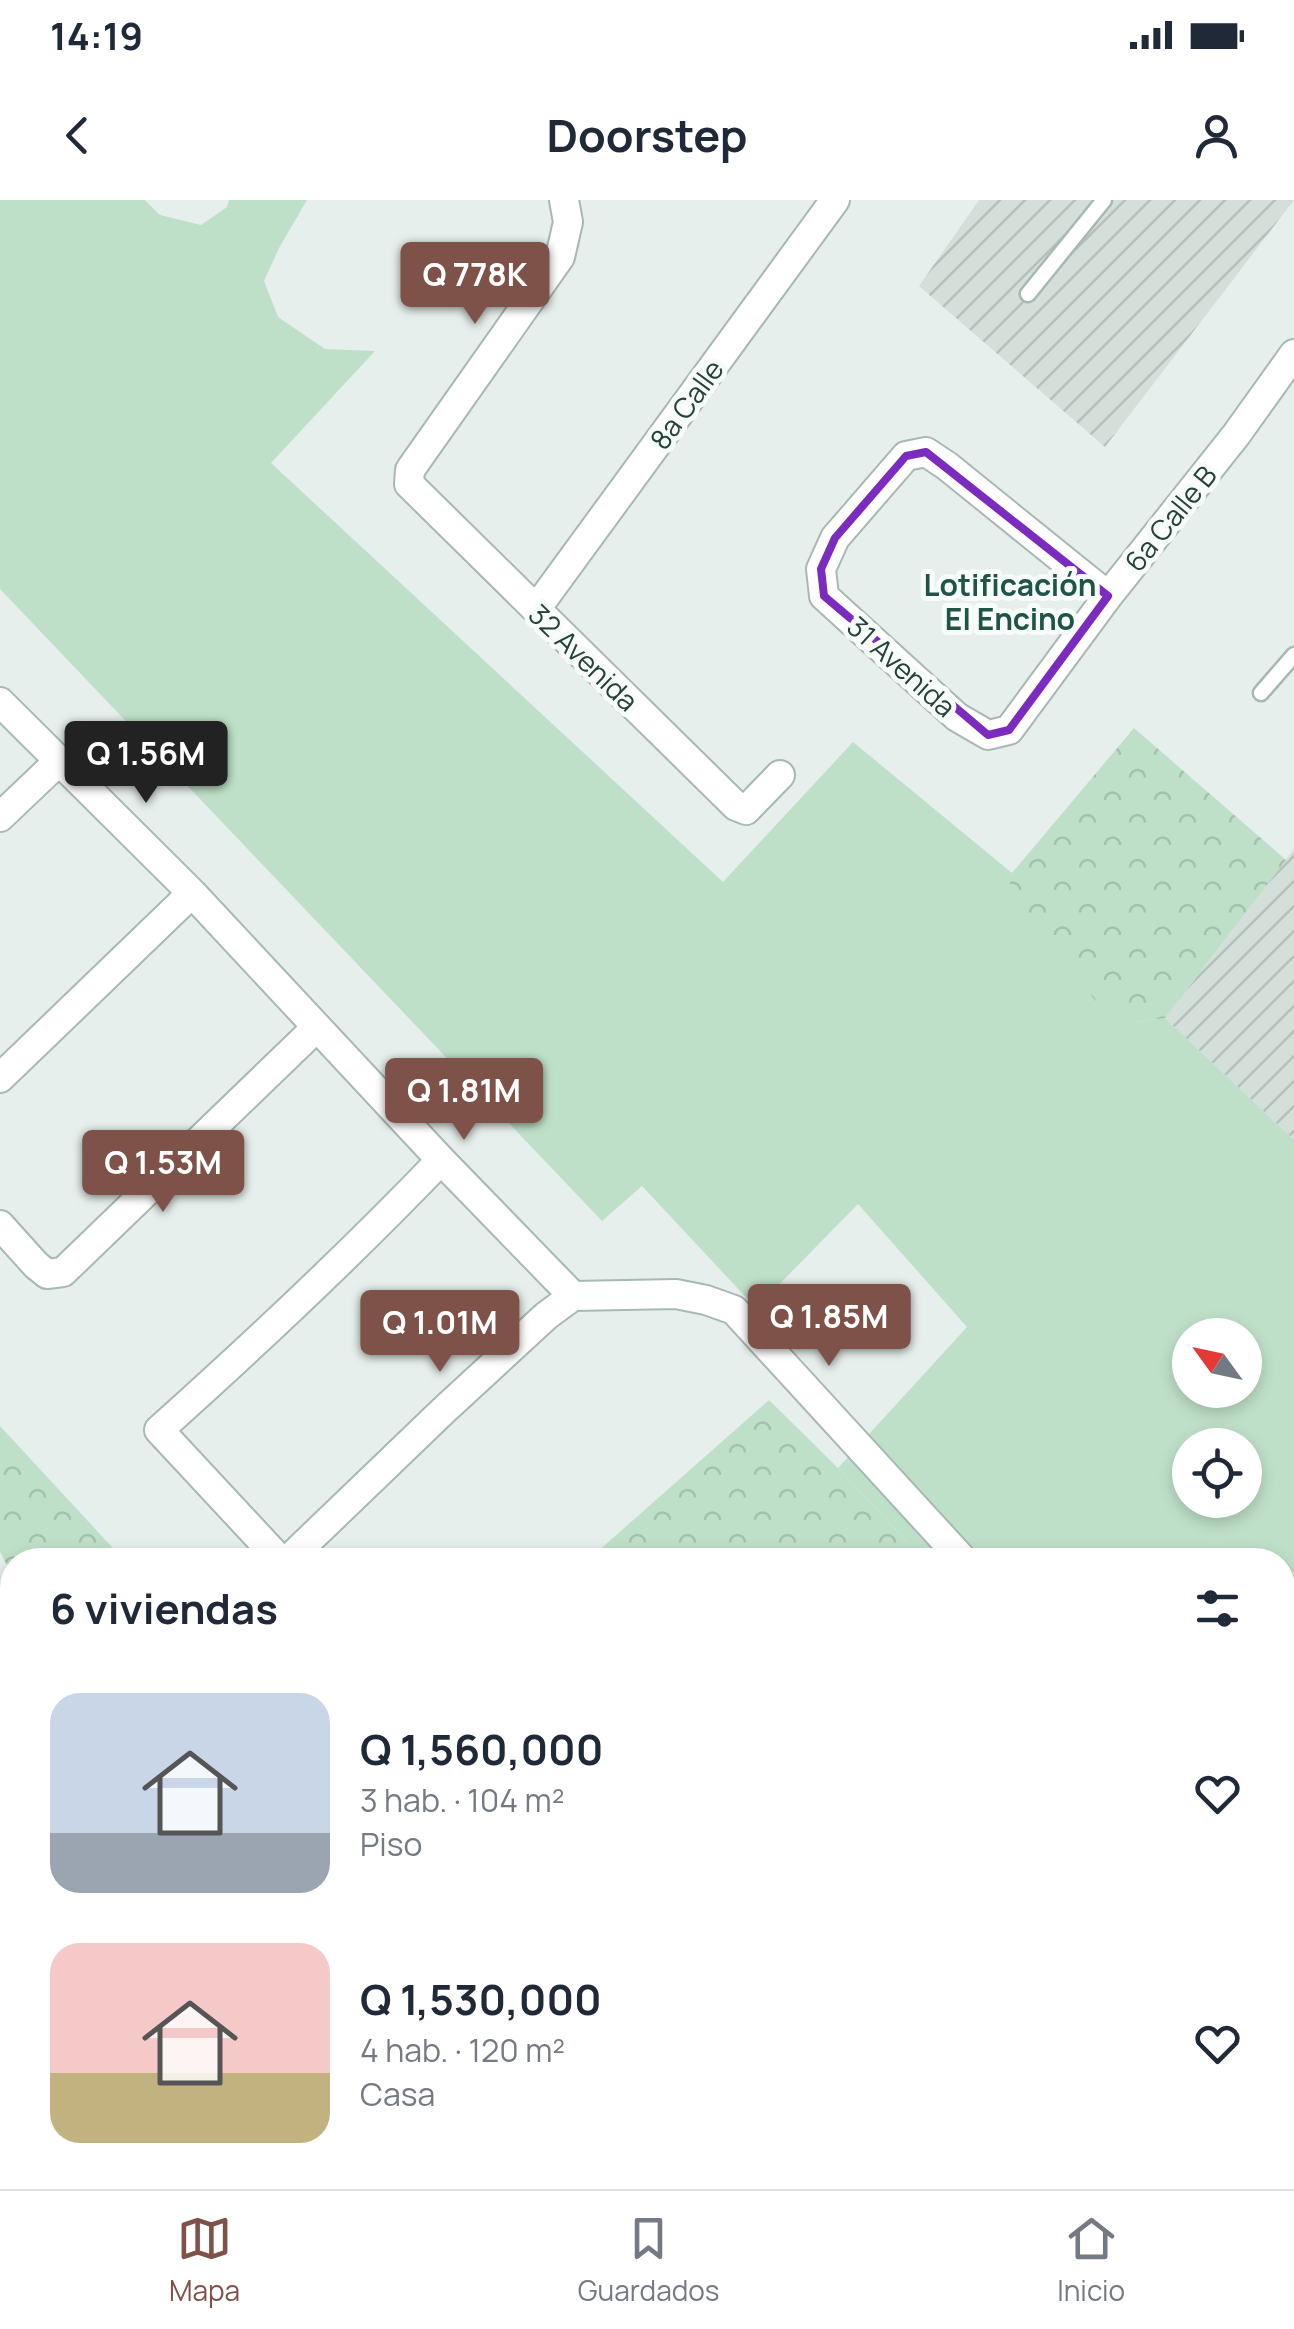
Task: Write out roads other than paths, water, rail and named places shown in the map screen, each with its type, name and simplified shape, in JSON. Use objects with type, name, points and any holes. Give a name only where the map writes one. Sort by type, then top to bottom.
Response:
[{"type":"street","name":"32 Avenida","points":[[564,200],[568,222],[560,258],[410,470],[409,484],[736,806],[746,810],[780,775]]},
{"type":"street","name":"8a Calle","points":[[536,609],[835,200]]},
{"type":"street","name":"6a Calle B","points":[[1009,730],[1294,354]]},
{"type":"street","name":"31 Avenida","points":[[1009,730],[988,735],[957,717],[824,596],[821,569],[835,538],[906,456],[926,452],[1108,596]]},
{"type":"street","points":[[0,702],[192,893],[572,1296]]},
{"type":"street","points":[[0,818],[60,760]]},
{"type":"street","points":[[0,1078],[192,893]]},
{"type":"street","points":[[0,1226],[47,1274],[63,1272],[317,1027]]},
{"type":"street","points":[[269,1548],[159,1430],[251,1347],[440,1160]]},
{"type":"street","points":[[301,1548],[482,1375],[572,1296],[676,1294],[734,1310],[953,1548]]},
{"type":"lane","points":[[1028,294],[1104,200]]},
{"type":"lane","points":[[1261,693],[1294,655]]},
{"type":"district","name":"Lotificación El Encino","points":[[1010,601]]}]
